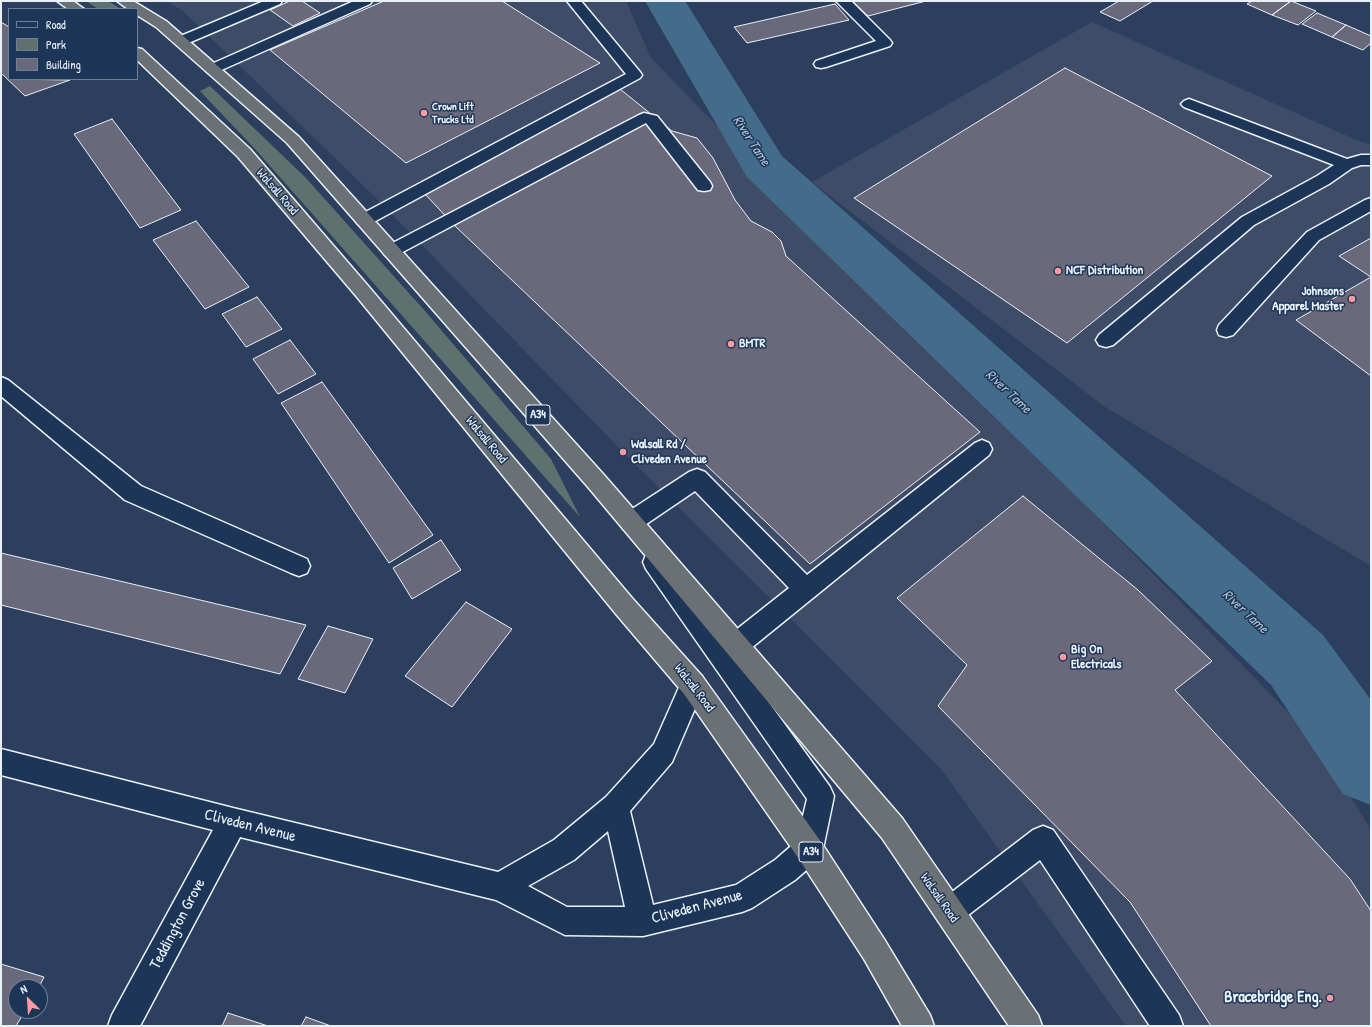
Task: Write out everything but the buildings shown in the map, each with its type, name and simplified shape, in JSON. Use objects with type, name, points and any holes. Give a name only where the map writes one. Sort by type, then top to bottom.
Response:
[{"type":"highway","points":[[64,1],[75,8]]},
{"type":"highway","name":"Walsall Road","points":[[124,1],[135,8]]},
{"type":"highway","name":"Walsall Road","points":[[138,10],[161,24],[293,140],[596,481],[892,828],[1027,1026]]},
{"type":"highway","name":"Walsall Road","points":[[138,53],[244,153],[363,292],[624,606],[694,685],[809,849],[874,949],[919,1026]]},
{"type":"street","points":[[181,41],[275,1]]},
{"type":"street","points":[[212,69],[366,1]]},
{"type":"street","points":[[364,220],[635,75],[574,1]]},
{"type":"street","points":[[821,64],[885,43],[843,1]]},
{"type":"street","points":[[1189,104],[1346,164]]},
{"type":"street","points":[[391,251],[644,118],[652,119],[704,186]]},
{"type":"street","points":[[1106,340],[1248,221],[1323,180],[1346,164],[1361,160],[1371,160]]},
{"type":"street","points":[[1226,330],[1313,236],[1371,204]]},
{"type":"street","points":[[1,385],[133,493],[299,566]]},
{"type":"street","points":[[736,645],[982,449]]},
{"type":"street","points":[[631,522],[697,478],[806,590]]},
{"type":"street","name":"Walsall Road","points":[[596,481],[821,796],[809,849]]},
{"type":"street","points":[[500,887],[564,850],[616,807],[663,753],[694,685]]},
{"type":"street","name":"Cliveden Avenue","points":[[1,762],[233,822],[500,887],[565,921],[643,922],[742,898],[785,870],[809,849]]},
{"type":"street","name":"Cliveden Avenue","points":[[616,807],[643,922]]},
{"type":"street","name":"Teddington Grove","points":[[123,1026],[233,822]]},
{"type":"street","points":[[949,912],[1043,840],[1168,1026]]},
{"type":"shaded area","points":[[166,1],[626,1],[651,58],[1316,741],[1371,830],[1371,1026],[1126,1026],[941,769],[623,452],[375,197],[183,11]]},
{"type":"shaded area","points":[[1092,22],[1354,139],[1371,145],[1371,566],[1105,407],[812,182]]},
{"type":"green space","points":[[86,1],[108,1],[119,8],[96,8]]},
{"type":"green space","points":[[210,86],[305,177],[425,311],[551,459],[580,517],[255,149],[200,91]]},
{"type":"waterway","name":"River Tame","points":[[665,1],[764,166],[1297,660],[1371,766]]},
{"type":"place","name":"Crown Lift Trucks Ltd","points":[[424,113]]},
{"type":"place","name":"NCF Distribution","points":[[1058,271]]},
{"type":"place","name":"Johnsons Apparel Master","points":[[1352,299]]},
{"type":"place","name":"BMTR","points":[[731,344]]},
{"type":"place","name":"Walsall Rd / Cliveden Avenue","points":[[623,452]]},
{"type":"place","name":"Big On Electricals","points":[[1063,657]]},
{"type":"place","name":"Bracebridge Eng.","points":[[1330,998]]}]
